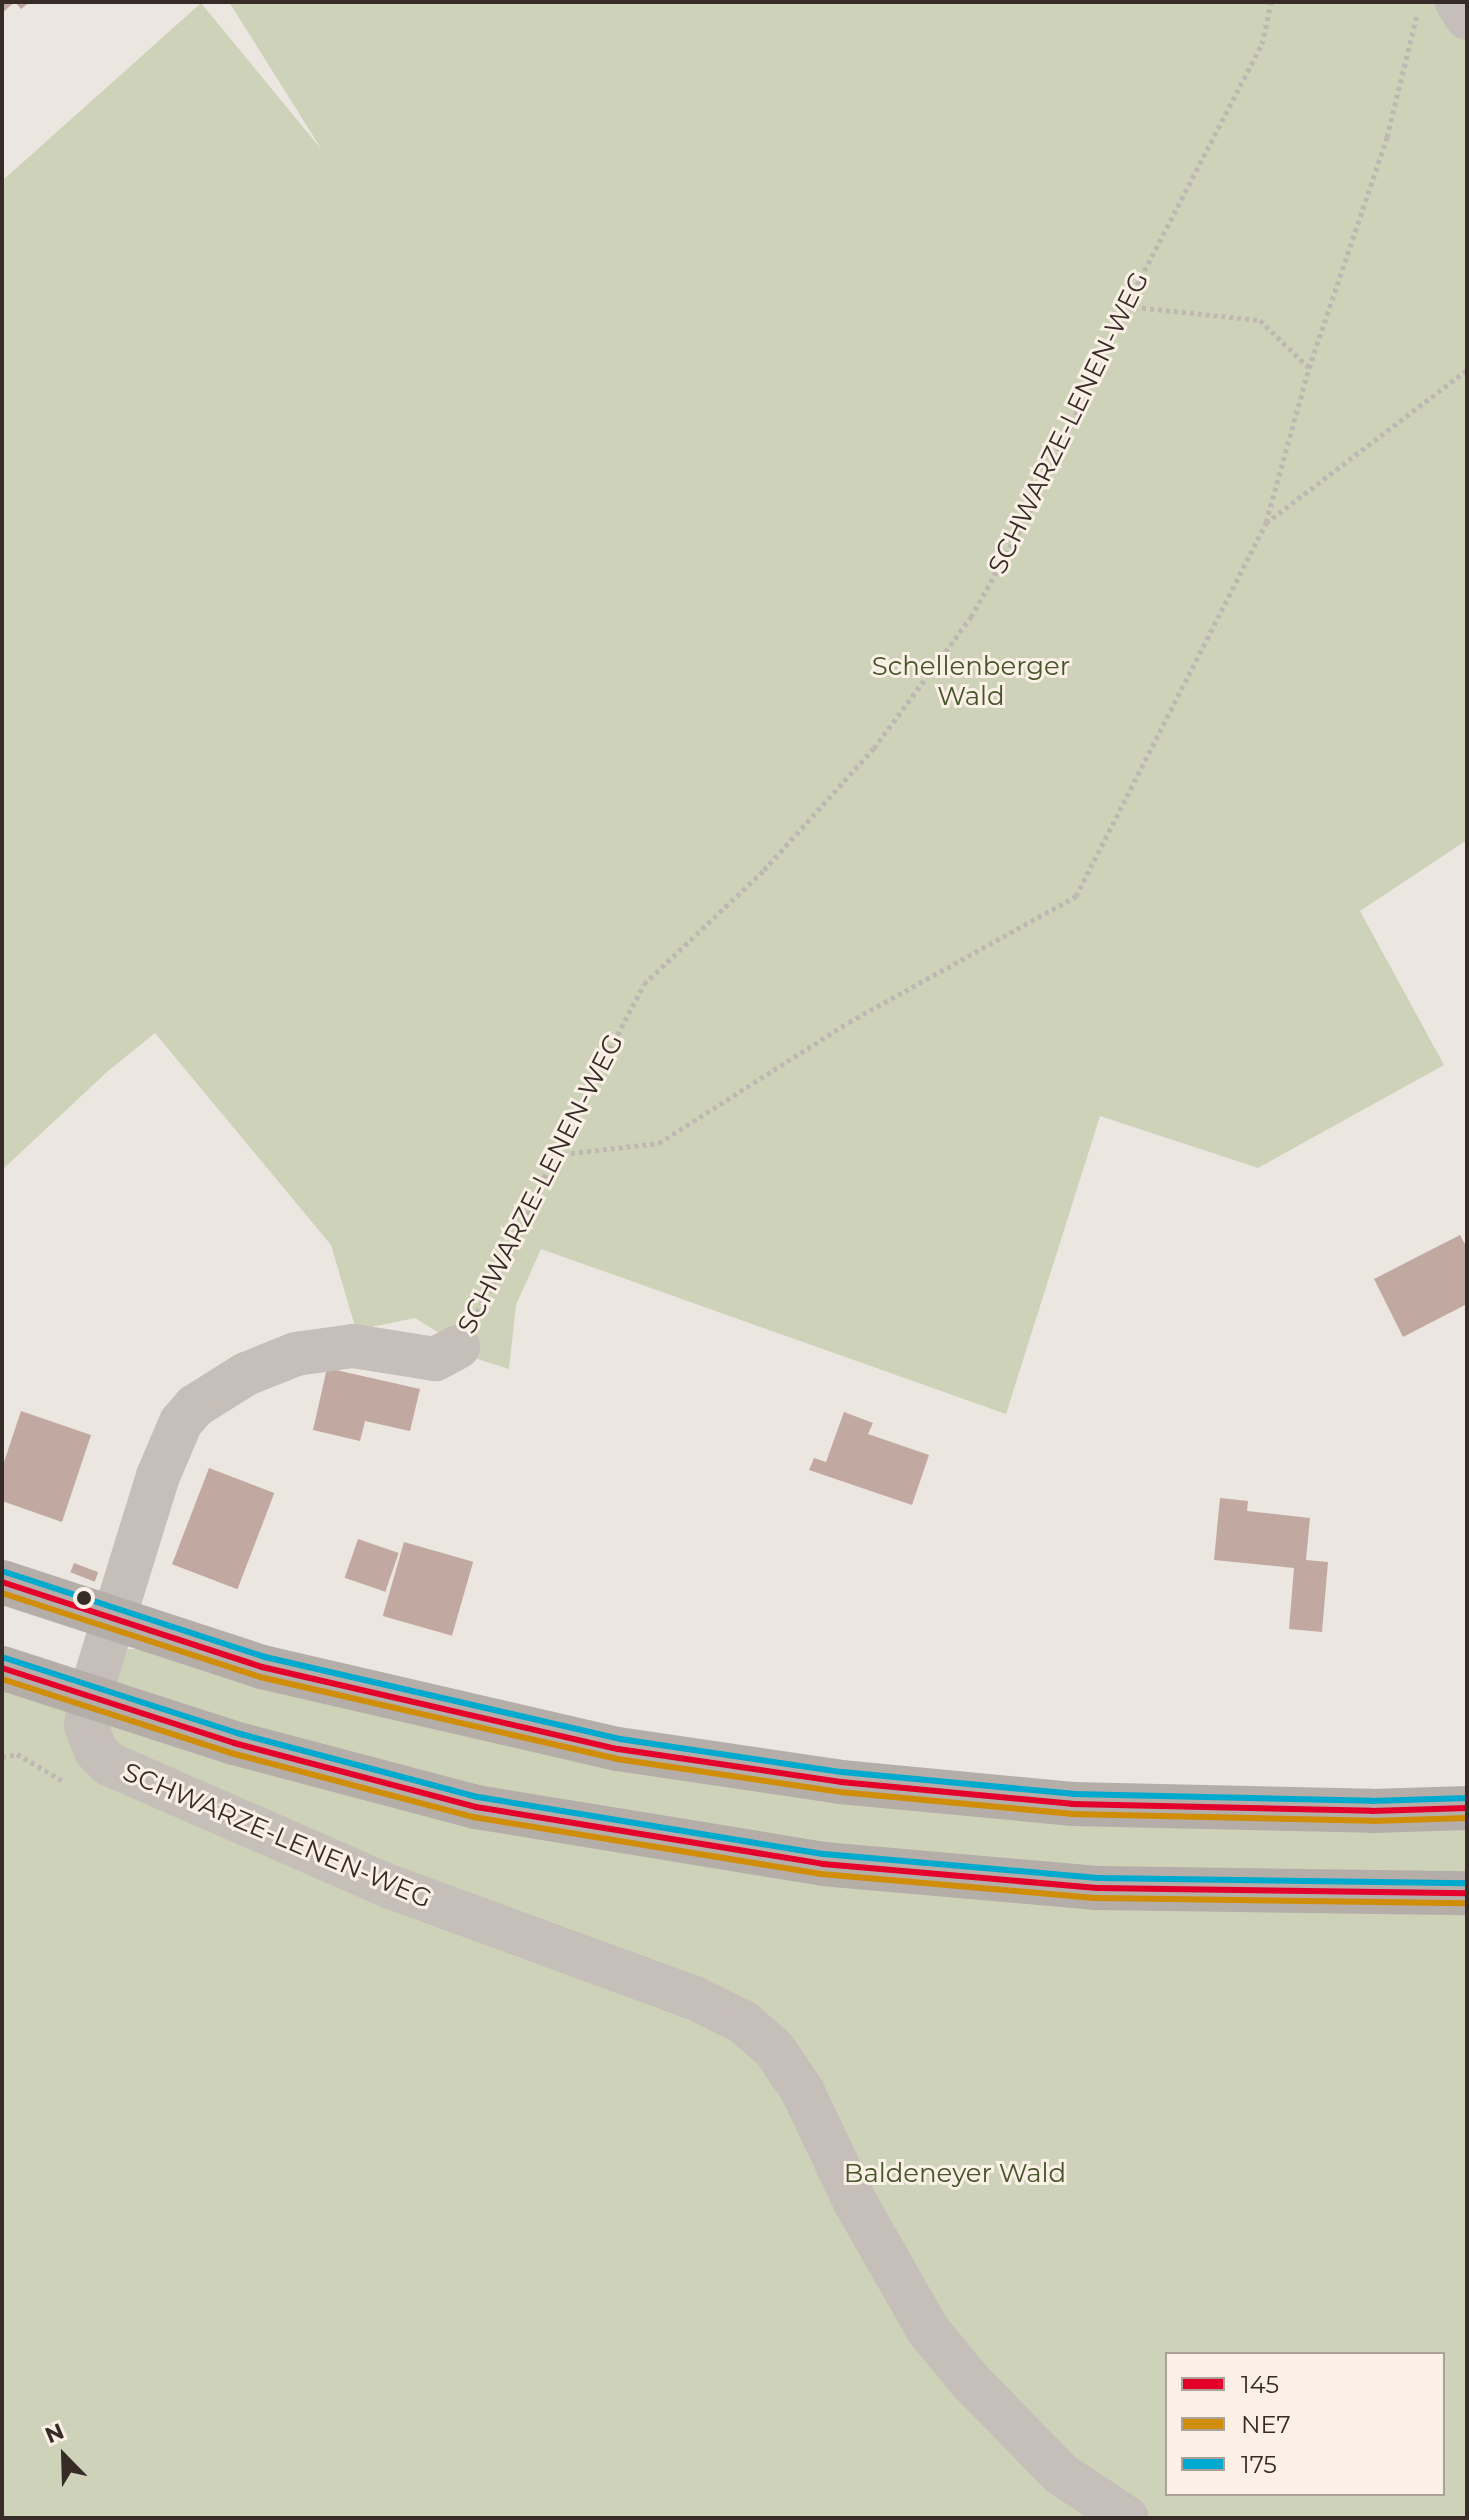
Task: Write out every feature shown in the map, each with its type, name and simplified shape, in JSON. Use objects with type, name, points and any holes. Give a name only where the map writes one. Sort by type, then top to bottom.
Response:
[{"type":"main road","points":[[2,1582],[262,1667],[603,1746],[841,1782],[1072,1804],[1372,1811],[1467,1808]]},
{"type":"main road","points":[[2,1668],[234,1743],[476,1807],[823,1864],[1097,1888],[1467,1893]]},
{"type":"street","points":[[1457,2],[1467,18]]},
{"type":"street","name":"SCHWARZE-LENEN-WEG","points":[[458,1347],[435,1359],[353,1346],[296,1354],[246,1374],[195,1406],[181,1422],[158,1476],[90,1695],[86,1726],[96,1751],[109,1764],[391,1887],[692,1997],[743,2022],[774,2049],[802,2090],[855,2202],[928,2330],[970,2381],[1061,2474],[1127,2518]]},
{"type":"path","name":"SCHWARZE-LENEN-WEG","points":[[458,1347],[512,1251],[554,1155],[644,984],[764,870],[874,748],[971,617],[1035,502],[1126,306],[1262,44],[1271,2]]},
{"type":"path","points":[[554,1155],[659,1143],[849,1022],[1076,896],[1266,523],[1309,368],[1387,137],[1421,2]]},
{"type":"path","points":[[1126,306],[1260,320],[1309,368]]},
{"type":"path","points":[[1266,523],[1467,370]]},
{"type":"green space","name":"Schellenberger Wald","points":[[229,2],[1467,2],[1467,840],[1360,911],[1444,1065],[1258,1168],[1100,1116],[1006,1414],[541,1249],[516,1305],[509,1369],[465,1355],[449,1339],[415,1318],[356,1330],[331,1245],[155,1033],[108,1071],[2,1170],[2,181],[201,3],[322,150]]},
{"type":"green space","points":[[129,1649],[141,1649],[387,1714],[1467,1828],[1467,1872],[1172,1873],[812,1842],[487,1788],[308,1745],[115,1683],[118,1657]]},
{"type":"green space","name":"Baldeneyer Wald","points":[[2,1675],[501,1826],[1467,1910],[1467,2518],[2,2518]]},
{"type":"building","points":[[2,2],[15,2],[2,13]]},
{"type":"building","points":[[15,2],[30,2],[21,9]]},
{"type":"building","points":[[1460,1235],[1467,1248],[1467,1304],[1403,1337],[1374,1279]]},
{"type":"building","points":[[327,1368],[420,1389],[410,1431],[365,1421],[360,1441],[313,1430]]},
{"type":"building","points":[[21,1411],[91,1435],[62,1522],[2,1501],[2,1468]]},
{"type":"building","points":[[844,1412],[873,1423],[868,1434],[929,1455],[912,1505],[809,1470],[814,1458],[826,1462]]},
{"type":"building","points":[[209,1468],[274,1493],[237,1589],[172,1564]]},
{"type":"building","points":[[1220,1498],[1248,1501],[1247,1511],[1310,1518],[1306,1560],[1328,1562],[1322,1632],[1289,1629],[1294,1568],[1214,1560]]},
{"type":"building","points":[[358,1539],[399,1553],[385,1592],[345,1578]]},
{"type":"building","points":[[404,1542],[473,1562],[452,1636],[383,1616]]},
{"type":"building","points":[[74,1563],[98,1572],[95,1582],[70,1572]]},
{"type":"transit line","name":"175","points":[[5,1572],[265,1657],[620,1739],[842,1772],[1073,1794],[1372,1801],[1467,1798]]},
{"type":"transit line","name":"145","points":[[2,1582],[262,1667],[618,1749],[841,1782],[1072,1804],[1372,1811],[1467,1808]]},
{"type":"transit line","name":"NE7","points":[[2,1593],[260,1677],[617,1759],[840,1792],[1071,1814],[1372,1821],[1467,1818]]},
{"type":"transit line","name":"175","points":[[5,1658],[237,1733],[478,1797],[824,1854],[1098,1878],[1467,1883]]},
{"type":"transit line","name":"145","points":[[2,1668],[234,1743],[476,1807],[823,1864],[1097,1888],[1467,1893]]},
{"type":"transit line","name":"NE7","points":[[2,1679],[231,1753],[473,1817],[821,1874],[1097,1898],[1467,1903]]}]
